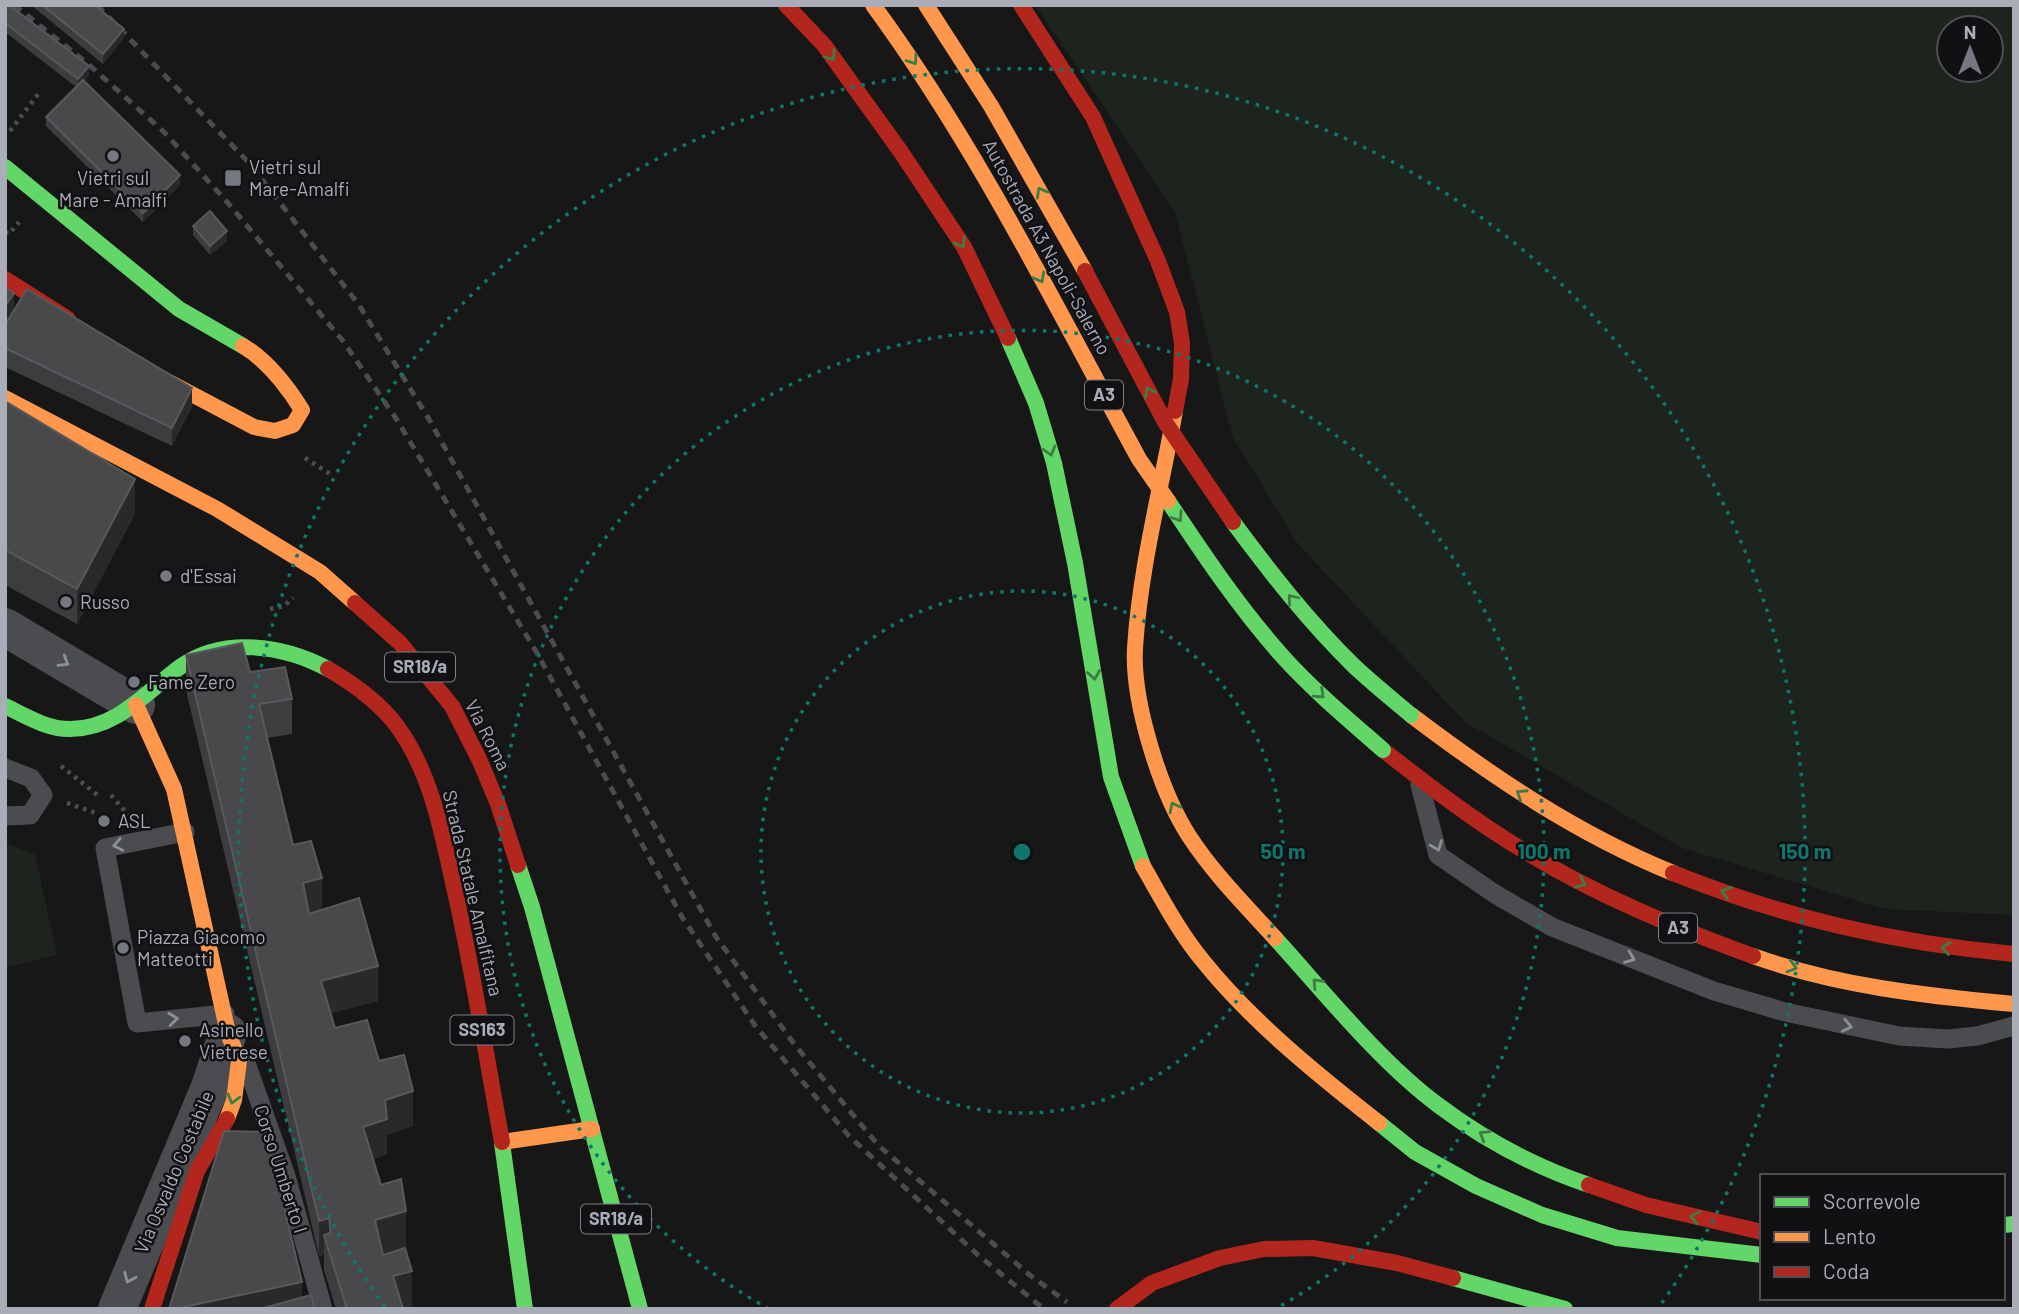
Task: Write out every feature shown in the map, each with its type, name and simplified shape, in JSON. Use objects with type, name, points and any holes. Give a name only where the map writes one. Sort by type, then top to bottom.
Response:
[{"type":"main road","points":[[786,5],[824,45],[901,152],[964,247],[1010,342],[1036,403],[1054,463],[1075,563],[1111,777],[1140,861],[1176,924],[1203,961],[1238,1001],[1334,1087],[1415,1152],[1476,1186],[1542,1215],[1617,1238],[1760,1255]]},
{"type":"main road","name":"Autostrada A3 Napoli-Salerno","points":[[873,5],[917,65],[975,158],[1139,459],[1238,603],[1284,658],[1319,694],[1419,781],[1489,830],[1549,868],[1681,930],[1828,977],[1901,993],[1980,1003],[2014,1004]]},
{"type":"main road","name":"Autostrada A3 Napoli-Salerno","points":[[926,5],[963,59],[1012,140],[1165,422],[1192,464],[1291,599],[1349,661],[1411,715],[1485,770],[1551,813],[1679,876],[1836,927],[1894,941],[2014,954]]},
{"type":"main road","points":[[1021,5],[1093,117],[1158,261],[1177,312],[1182,342],[1181,379],[1143,578],[1135,649],[1136,680],[1152,752],[1163,785],[1187,833],[1212,869],[1368,1039],[1438,1105],[1507,1149],[1580,1182],[1646,1205],[1760,1232]]},
{"type":"main road","points":[[5,167],[180,309],[253,352],[288,387],[302,410],[293,425],[275,431],[254,427],[165,382],[131,360]]},
{"type":"main road","points":[[5,279],[85,331]]},
{"type":"main road","name":"Via Roma","points":[[5,398],[217,509],[320,572],[400,643],[452,706],[498,804],[531,907],[640,1309]]},
{"type":"main road","name":"Strada Statale Amalfitana","points":[[5,706],[60,729],[100,725],[136,705],[164,679],[198,656],[218,651],[271,647],[304,656],[346,679],[369,697],[404,736],[420,769],[443,839],[461,917],[502,1143],[525,1309]]},
{"type":"main road","points":[[136,705],[174,789],[226,1024],[239,1061],[234,1100],[225,1124],[197,1171],[152,1309]]},
{"type":"main road","points":[[502,1143],[592,1129]]},
{"type":"main road","points":[[1117,1309],[1152,1283],[1220,1258],[1264,1249],[1313,1248],[1397,1263],[1565,1309]]},
{"type":"street","points":[[5,627],[136,705]]},
{"type":"street","name":"Via Osvaldo Costabile","points":[[117,1309],[210,1087],[226,1024]]},
{"type":"lane","points":[[5,768],[31,778],[43,795],[30,815],[5,817]]},
{"type":"lane","points":[[1419,781],[1438,855],[1495,894],[1552,927],[1714,991],[1852,1028],[1899,1036],[1948,1038],[1977,1036],[2014,1026]]},
{"type":"lane","points":[[185,832],[105,848],[137,1023],[226,1024]]},
{"type":"lane","name":"Corso Umberto I","points":[[226,1024],[247,1064],[286,1176],[323,1309]]},
{"type":"path","points":[[5,137],[39,93]]},
{"type":"path","points":[[61,766],[100,797]]},
{"type":"shaded area","points":[[1035,5],[2014,5],[2014,915],[1885,909],[1682,848],[1465,722],[1298,544],[1233,438],[1175,212]]},
{"type":"shaded area","points":[[5,843],[35,854],[57,955],[5,968]]},
{"type":"building","points":[[5,5],[9,5],[89,66],[78,79],[5,23]]},
{"type":"building","points":[[42,5],[94,5],[124,29],[103,54]]},
{"type":"building","name":"Vietri sul Mare - Amalfi","points":[[83,80],[180,175],[143,213],[46,117]]},
{"type":"building","points":[[210,211],[227,231],[210,246],[193,226]]},
{"type":"building","points":[[5,287],[14,293],[5,306]]},
{"type":"building","points":[[27,289],[192,388],[172,428],[5,348],[5,325]]},
{"type":"building","points":[[5,401],[135,479],[77,589],[5,550]]},
{"type":"building","points":[[242,643],[250,672],[285,667],[292,699],[259,704],[293,845],[311,841],[322,878],[303,883],[309,914],[359,898],[378,966],[321,981],[335,1028],[367,1020],[379,1061],[404,1055],[413,1091],[385,1100],[387,1119],[363,1127],[381,1185],[401,1179],[406,1211],[375,1220],[383,1255],[405,1248],[412,1271],[393,1276],[403,1309],[347,1309],[324,1235],[331,1233],[329,1218],[319,1221],[186,655]]},
{"type":"building","points":[[224,1131],[266,1132],[302,1282],[169,1309]]},
{"type":"building","points":[[311,1295],[315,1309],[260,1309]]},
{"type":"railway","points":[[14,5],[87,63],[164,132],[228,203],[343,341],[397,420],[537,653],[682,917],[756,1027],[849,1136],[978,1255],[1044,1309]]},
{"type":"railway","points":[[97,5],[250,164],[359,305],[430,421],[716,937],[795,1045],[879,1146],[1031,1276],[1067,1302]]},
{"type":"traffic: fast","points":[[5,167],[179,309],[243,346]]},
{"type":"traffic: fast","points":[[1008,338],[1036,403],[1054,463],[1075,563],[1111,777],[1143,866]]},
{"type":"traffic: fast","points":[[1168,501],[1223,581],[1284,658],[1383,750]]},
{"type":"traffic: fast","points":[[1233,522],[1321,632],[1354,666],[1411,715]]},
{"type":"traffic: fast","points":[[5,706],[53,727],[87,727],[116,716],[197,657],[234,648],[254,647],[292,654],[328,669]]},
{"type":"traffic: fast","points":[[518,865],[532,907],[640,1309]]},
{"type":"traffic: fast","points":[[1275,938],[1374,1048],[1416,1088],[1473,1129],[1510,1151],[1589,1185]]},
{"type":"traffic: fast","points":[[1379,1123],[1415,1152],[1476,1186],[1542,1215],[1617,1238],[1760,1255]]},
{"type":"traffic: fast","points":[[502,1143],[525,1309]]},
{"type":"traffic: fast","points":[[2005,1225],[2014,1224]]},
{"type":"traffic: fast","points":[[1453,1278],[1565,1309]]},
{"type":"traffic: slow","points":[[873,5],[911,59],[981,170],[1139,459],[1168,501]]},
{"type":"traffic: slow","points":[[926,5],[991,106],[1085,271]]},
{"type":"traffic: slow","points":[[148,371],[254,427],[275,431],[293,425],[302,410],[276,375],[261,359],[243,346]]},
{"type":"traffic: slow","points":[[5,398],[217,509],[320,572],[355,603]]},
{"type":"traffic: slow","points":[[1175,411],[1141,588],[1135,648],[1138,693],[1158,771],[1178,817],[1208,863],[1275,938]]},
{"type":"traffic: slow","points":[[136,705],[174,789],[228,1033],[239,1061],[234,1100],[227,1119]]},
{"type":"traffic: slow","points":[[1411,715],[1537,803],[1603,841],[1673,873]]},
{"type":"traffic: slow","points":[[1143,866],[1186,939],[1222,984],[1286,1047],[1379,1123]]},
{"type":"traffic: slow","points":[[1753,956],[1849,982],[1915,993],[2014,1004]]},
{"type":"traffic: slow","points":[[502,1142],[592,1129]]},
{"type":"traffic: jam","points":[[786,5],[824,45],[901,152],[964,247],[1008,338]]},
{"type":"traffic: jam","points":[[1021,5],[1093,117],[1158,261],[1177,312],[1182,343],[1181,379],[1175,411]]},
{"type":"traffic: jam","points":[[1085,271],[1165,422],[1233,522]]},
{"type":"traffic: jam","points":[[5,279],[68,319]]},
{"type":"traffic: jam","points":[[355,603],[400,643],[452,706],[498,804],[518,865]]},
{"type":"traffic: jam","points":[[328,669],[366,694],[390,717],[409,745],[428,786],[463,927],[502,1142]]},
{"type":"traffic: jam","points":[[1383,750],[1503,838],[1577,881],[1634,908],[1753,956]]},
{"type":"traffic: jam","points":[[1673,873],[1757,903],[1840,926],[1926,943],[2014,954]]},
{"type":"traffic: jam","points":[[152,1309],[197,1171],[227,1119]]},
{"type":"traffic: jam","points":[[1589,1185],[1646,1205],[1760,1232]]},
{"type":"traffic: jam","points":[[1117,1309],[1152,1283],[1220,1258],[1264,1249],[1313,1248],[1397,1263],[1453,1278]]},
{"type":"place","name":"Vietri sul Mare - Amalfi","points":[[113,156]]},
{"type":"place","name":"Vietri sul Mare-Amalfi","points":[[233,178]]},
{"type":"place","name":"d'Essai","points":[[166,576]]},
{"type":"place","name":"Russo","points":[[66,602]]},
{"type":"place","name":"Fame Zero","points":[[134,682]]},
{"type":"place","name":"ASL","points":[[104,821]]},
{"type":"place","name":"Piazza Giacomo Matteotti","points":[[123,948]]},
{"type":"place","name":"Asinello Vietrese","points":[[185,1041]]}]
